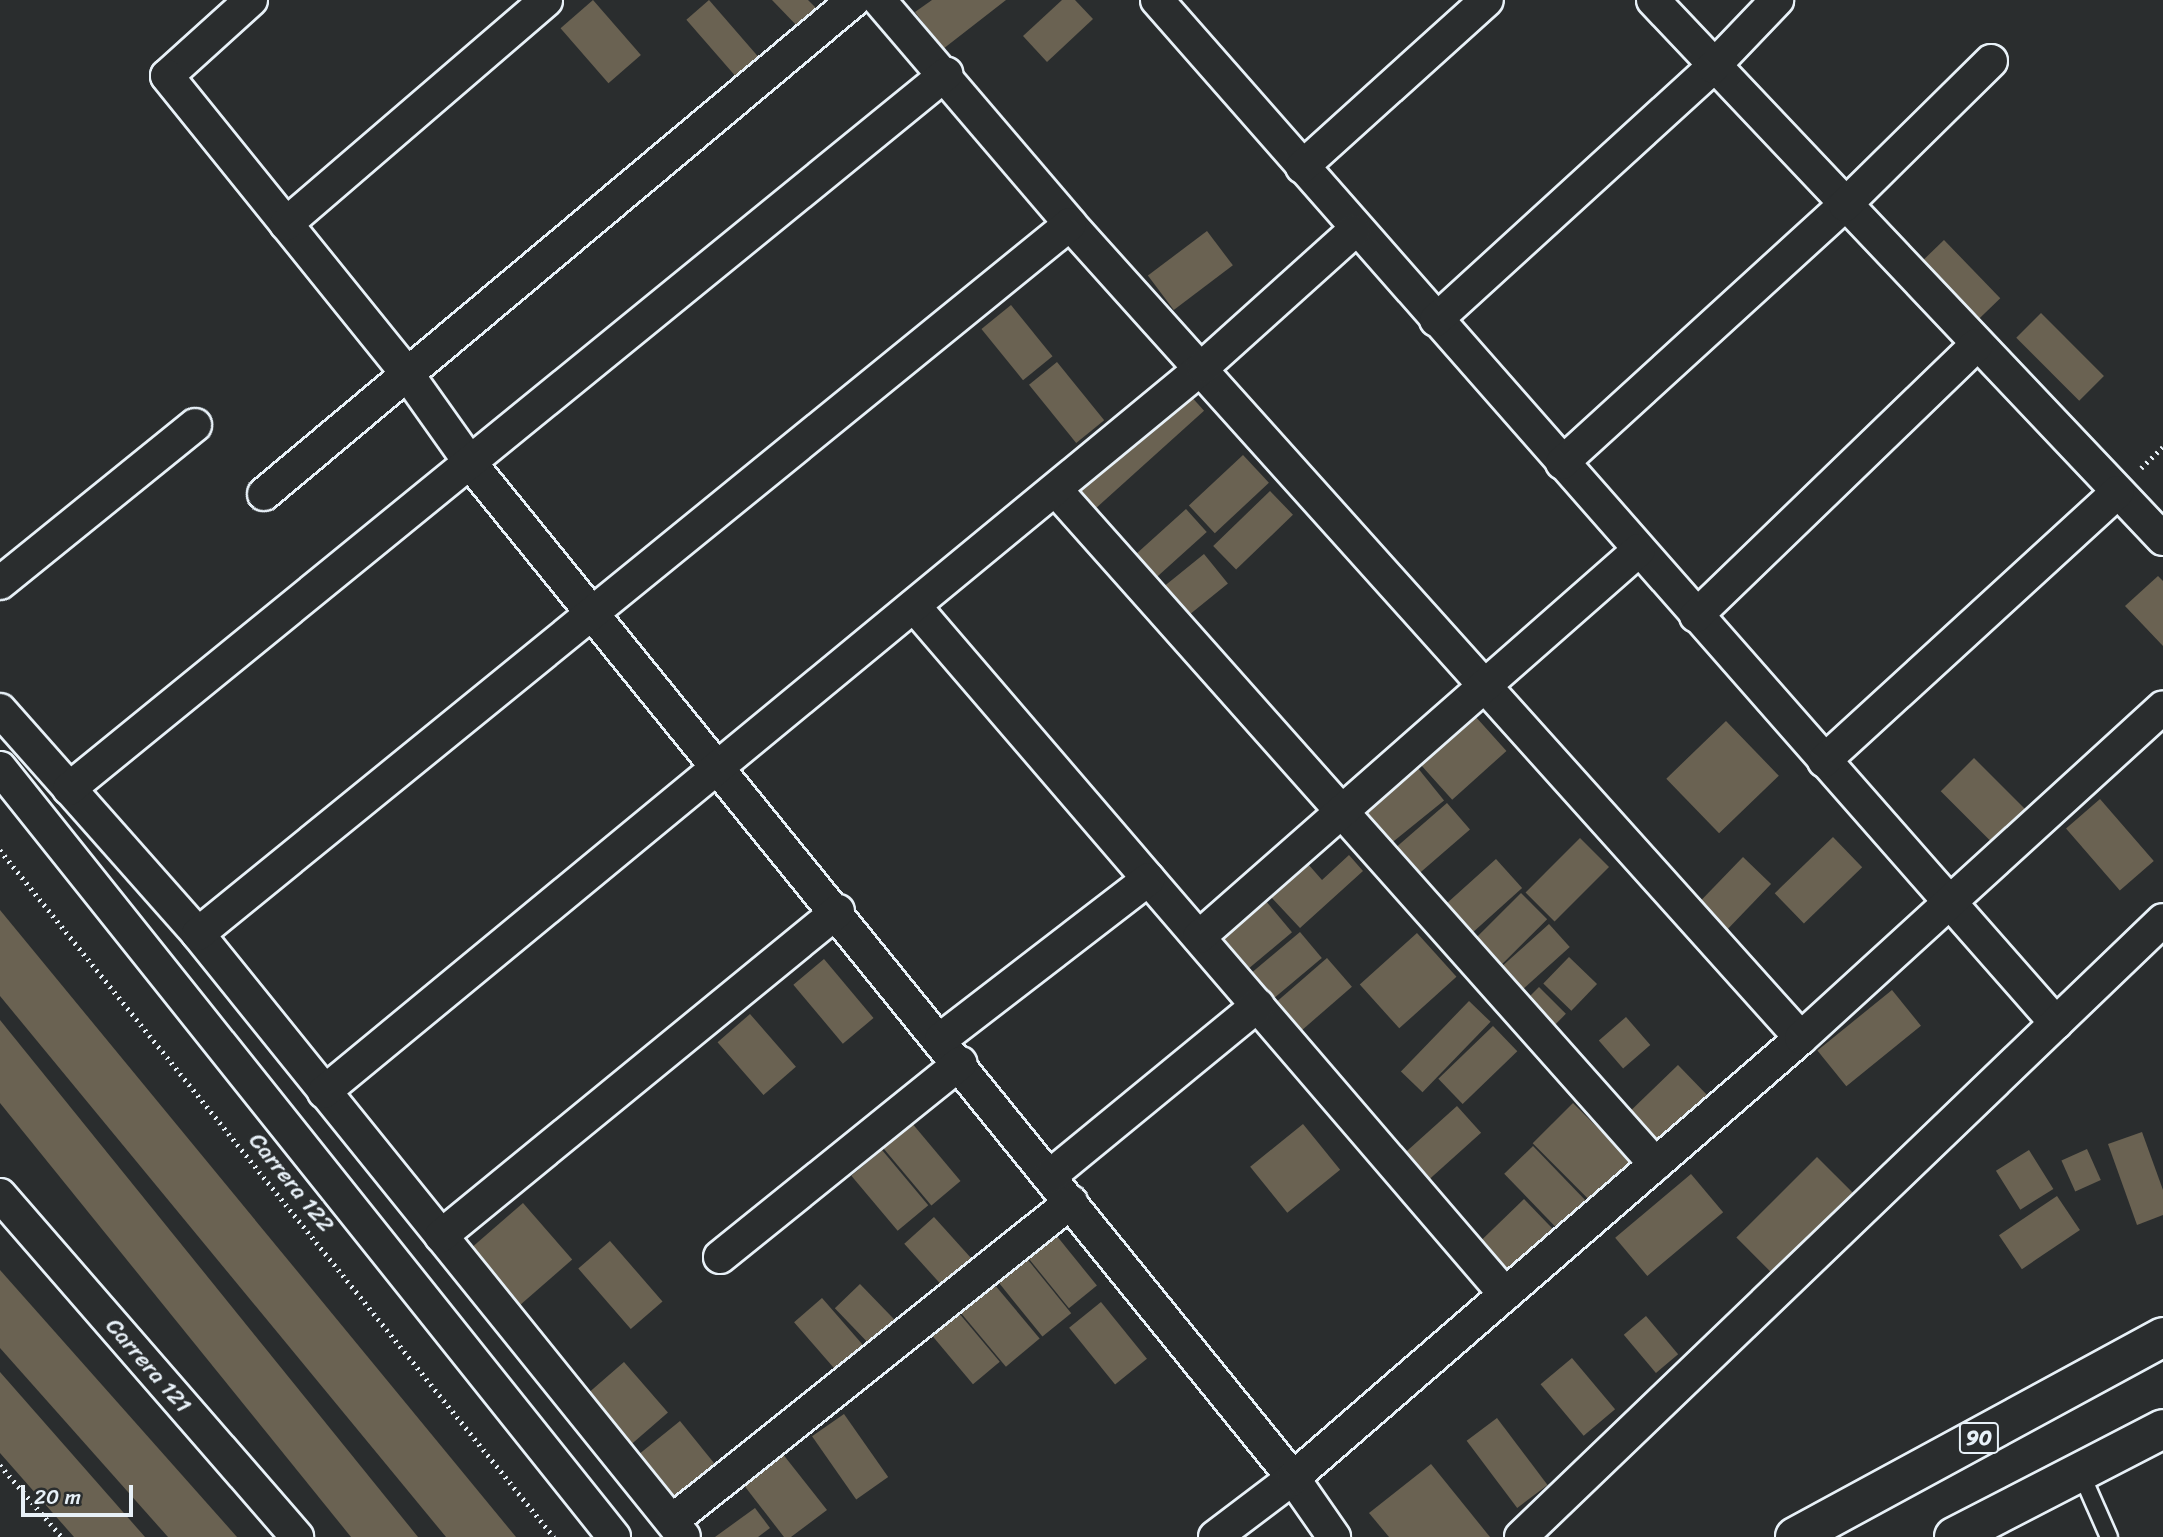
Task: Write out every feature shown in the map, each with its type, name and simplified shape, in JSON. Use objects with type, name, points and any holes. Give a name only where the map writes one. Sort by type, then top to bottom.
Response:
[{"type":"highway","name":"90","points":[[1795,1537],[2163,1337]]},
{"type":"highway","points":[[1955,1537],[2163,1429]]},
{"type":"street","points":[[251,0],[167,76],[408,375],[471,464],[594,616],[722,766],[1293,1478],[1334,1537]]},
{"type":"street","points":[[286,224],[546,0]]},
{"type":"street","points":[[264,494],[854,0]]},
{"type":"street","points":[[879,0],[946,74],[1070,224],[1203,367],[1801,1038]]},
{"type":"street","points":[[1157,0],[1354,230],[2056,1023]]},
{"type":"street","points":[[1302,167],[1486,0]]},
{"type":"street","points":[[1653,0],[1713,67],[2163,539]]},
{"type":"street","points":[[1436,320],[1713,67],[1777,0]]},
{"type":"street","points":[[1562,463],[1845,205],[1991,61]]},
{"type":"street","points":[[69,789],[471,464],[946,74]]},
{"type":"street","points":[[198,934],[594,616],[1070,224]]},
{"type":"street","points":[[324,1092],[1203,367],[1354,230]]},
{"type":"street","points":[[1696,616],[1977,345]]},
{"type":"street","points":[[0,583],[195,425]]},
{"type":"street","points":[[1056,490],[1655,1164]]},
{"type":"street","points":[[1824,761],[2118,492]]},
{"type":"street","points":[[1199,937],[1639,550]]},
{"type":"street","points":[[914,606],[1505,1294]]},
{"type":"street","points":[[1215,1537],[1293,1478],[1801,1038],[1948,901],[2163,708]]},
{"type":"street","points":[[0,710],[198,934],[678,1529],[1071,1202]]},
{"type":"street","points":[[0,768],[614,1537]]},
{"type":"street","points":[[720,1257],[950,1051],[1149,879]]},
{"type":"street","points":[[442,1236],[838,911]]},
{"type":"street","points":[[1521,1537],[2163,920]]},
{"type":"street","points":[[1050,1176],[1258,1005]]},
{"type":"street","name":"Carrera 121","points":[[0,1195],[297,1537]]},
{"type":"lane","points":[[2081,1471],[2109,1537]]},
{"type":"path","name":"Carrera 122","points":[[0,850],[554,1537]]},
{"type":"path","points":[[0,1465],[62,1537]]},
{"type":"building","points":[[593,0],[641,55],[608,83],[561,28]]},
{"type":"building","points":[[709,0],[761,60],[739,80],[686,20]]},
{"type":"building","points":[[772,0],[808,0],[820,12],[801,30]]},
{"type":"building","points":[[932,0],[1006,0],[943,49],[915,12]]},
{"type":"building","points":[[1062,0],[1075,0],[1093,19],[1047,62],[1023,36]]},
{"type":"building","points":[[1207,231],[1233,265],[1174,310],[1148,276]]},
{"type":"building","points":[[1944,240],[2000,298],[1970,327],[1914,269]]},
{"type":"building","points":[[1011,305],[1053,356],[1023,380],[981,329]]},
{"type":"building","points":[[2041,313],[2104,376],[2079,401],[2016,338]]},
{"type":"building","points":[[1057,362],[1104,420],[1076,443],[1029,385]]},
{"type":"building","points":[[1188,393],[1204,411],[1096,509],[1080,491]]},
{"type":"building","points":[[1243,455],[1269,483],[1215,533],[1189,505]]},
{"type":"building","points":[[1270,491],[1293,515],[1236,570],[1213,546]]},
{"type":"building","points":[[1186,509],[1207,532],[1151,582],[1130,559]]},
{"type":"building","points":[[1204,554],[1228,584],[1183,620],[1159,591]]},
{"type":"building","points":[[2158,576],[2163,581],[2163,646],[2125,606]]},
{"type":"building","points":[[1475,716],[1506,751],[1452,800],[1421,765]]},
{"type":"building","points":[[1726,721],[1779,776],[1719,833],[1666,779]]},
{"type":"building","points":[[1974,758],[2031,815],[1998,849],[1941,791]]},
{"type":"building","points":[[1417,767],[1444,800],[1385,848],[1358,815]]},
{"type":"building","points":[[2100,799],[2154,861],[2120,890],[2066,829]]},
{"type":"building","points":[[1447,803],[1470,829],[1419,873],[1396,847]]},
{"type":"building","points":[[1833,837],[1862,867],[1804,923],[1775,893]]},
{"type":"building","points":[[1580,838],[1609,867],[1555,921],[1526,892]]},
{"type":"building","points":[[1349,855],[1363,871],[1300,928],[1271,897],[1308,864],[1322,880]]},
{"type":"building","points":[[1743,857],[1771,884],[1727,930],[1699,903]]},
{"type":"building","points":[[1496,859],[1522,888],[1467,937],[1441,909]]},
{"type":"building","points":[[1521,893],[1547,919],[1496,971],[1469,945]]},
{"type":"building","points":[[1265,900],[1292,932],[1245,972],[1218,940]]},
{"type":"building","points":[[0,910],[516,1537],[446,1537],[0,996]]},
{"type":"building","points":[[1549,924],[1570,947],[1520,992],[1499,969]]},
{"type":"building","points":[[1300,932],[1322,958],[1267,1004],[1246,978]]},
{"type":"building","points":[[1417,933],[1456,977],[1399,1028],[1360,985]]},
{"type":"building","points":[[1569,957],[1597,984],[1571,1011],[1543,984]]},
{"type":"building","points":[[1327,958],[1352,987],[1294,1037],[1269,1009]]},
{"type":"building","points":[[824,959],[873,1018],[843,1044],[793,985]]},
{"type":"building","points":[[1539,987],[1566,1014],[1546,1034],[1519,1007]]},
{"type":"building","points":[[1892,990],[1921,1026],[1846,1086],[1817,1050]]},
{"type":"building","points":[[1469,1001],[1491,1022],[1423,1092],[1401,1071]]},
{"type":"building","points":[[750,1014],[796,1067],[763,1095],[718,1042]]},
{"type":"building","points":[[1626,1017],[1650,1045],[1623,1069],[1599,1041]]},
{"type":"building","points":[[0,1020],[418,1537],[351,1537],[0,1103]]},
{"type":"building","points":[[1493,1026],[1517,1051],[1463,1104],[1438,1079]]},
{"type":"building","points":[[1678,1065],[1709,1097],[1655,1150],[1623,1118]]},
{"type":"building","points":[[1573,1103],[1637,1167],[1597,1208],[1533,1143]]},
{"type":"building","points":[[1457,1106],[1481,1133],[1427,1182],[1403,1155]]},
{"type":"building","points":[[911,1122],[960,1181],[931,1205],[882,1146]]},
{"type":"building","points":[[1303,1124],[1340,1170],[1287,1213],[1250,1167]]},
{"type":"building","points":[[2142,1132],[2163,1190],[2163,1215],[2137,1225],[2108,1144]]},
{"type":"building","points":[[1533,1146],[1591,1206],[1562,1233],[1504,1174]]},
{"type":"building","points":[[2087,1149],[2101,1180],[2075,1191],[2061,1160]]},
{"type":"building","points":[[882,1150],[928,1205],[898,1231],[851,1176]]},
{"type":"building","points":[[2029,1150],[2053,1189],[2020,1210],[1996,1171]]},
{"type":"building","points":[[1817,1157],[1861,1201],[1780,1281],[1736,1238]]},
{"type":"building","points":[[1691,1174],[1723,1212],[1647,1276],[1615,1238]]},
{"type":"building","points":[[2057,1196],[2080,1230],[2022,1269],[1999,1235]]},
{"type":"building","points":[[1524,1199],[1554,1230],[1511,1272],[1481,1241]]},
{"type":"building","points":[[523,1203],[572,1260],[516,1308],[467,1252]]},
{"type":"building","points":[[934,1217],[975,1262],[945,1289],[904,1244]]},
{"type":"building","points":[[1056,1235],[1097,1286],[1069,1308],[1028,1258]]},
{"type":"building","points":[[610,1241],[662,1301],[631,1329],[578,1269]]},
{"type":"building","points":[[1024,1255],[1071,1313],[1042,1337],[995,1278]]},
{"type":"building","points":[[0,1270],[237,1537],[168,1537],[0,1348]]},
{"type":"building","points":[[860,1284],[898,1323],[872,1347],[835,1308]]},
{"type":"building","points":[[994,1284],[1040,1338],[1006,1367],[960,1312]]},
{"type":"building","points":[[822,1298],[868,1351],[840,1375],[794,1322]]},
{"type":"building","points":[[1101,1302],[1147,1359],[1115,1385],[1069,1328]]},
{"type":"building","points":[[958,1312],[1000,1362],[973,1384],[931,1334]]},
{"type":"building","points":[[1646,1316],[1678,1354],[1656,1373],[1624,1335]]},
{"type":"building","points":[[1572,1358],[1615,1409],[1584,1436],[1541,1384]]},
{"type":"building","points":[[624,1362],[668,1413],[624,1451],[580,1400]]},
{"type":"building","points":[[0,1372],[145,1537],[74,1537],[0,1453]]},
{"type":"building","points":[[844,1414],[888,1477],[856,1499],[812,1436]]},
{"type":"building","points":[[1497,1418],[1548,1485],[1517,1508],[1467,1441]]},
{"type":"building","points":[[680,1421],[720,1470],[671,1509],[632,1460]]},
{"type":"building","points":[[782,1453],[827,1510],[791,1537],[784,1537],[743,1484]]},
{"type":"building","points":[[1431,1464],[1490,1537],[1389,1537],[1369,1513]]},
{"type":"building","points":[[755,1508],[770,1528],[758,1537],[715,1537]]}]
